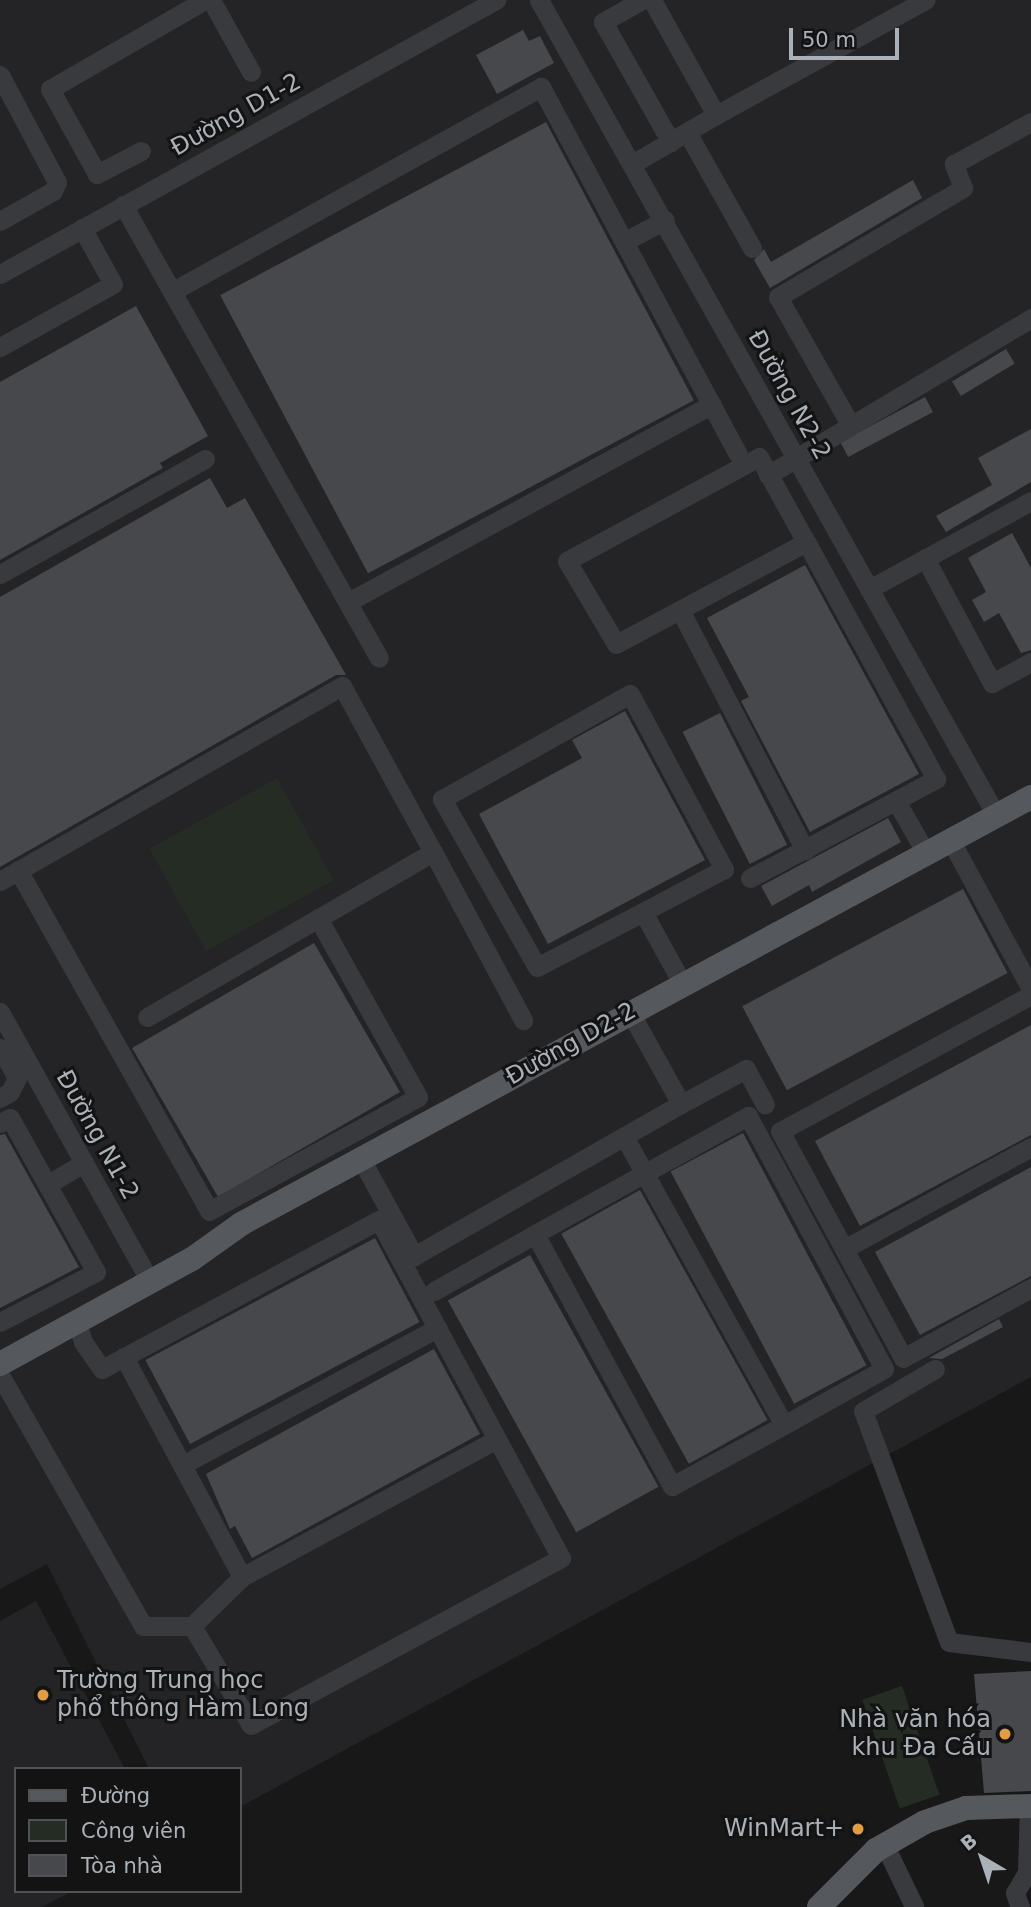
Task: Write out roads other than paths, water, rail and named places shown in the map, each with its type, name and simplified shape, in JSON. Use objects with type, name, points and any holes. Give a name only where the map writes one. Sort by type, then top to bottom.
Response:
[{"type":"main road","name":"Đường D2-2","points":[[0,1364],[192,1259],[241,1224],[1031,797]]},
{"type":"main road","points":[[818,1907],[884,1844],[945,1813],[1030,1806]]},
{"type":"street","points":[[141,150],[97,174],[50,89],[205,0]]},
{"type":"street","points":[[211,0],[251,72]]},
{"type":"street","name":"Đường D1-2","points":[[0,274],[496,0]]},
{"type":"street","name":"Đường N2-2","points":[[539,0],[665,220],[996,815]]},
{"type":"street","points":[[642,0],[603,22],[752,248]]},
{"type":"street","points":[[652,0],[716,115]]},
{"type":"street","points":[[632,164],[925,0]]},
{"type":"street","points":[[0,75],[57,182],[52,191],[0,221]]},
{"type":"street","points":[[173,291],[541,87],[738,454]]},
{"type":"street","points":[[851,426],[778,296],[963,188],[954,164],[1031,122]]},
{"type":"street","points":[[123,205],[379,658]]},
{"type":"street","points":[[625,241],[665,220]]},
{"type":"street","points":[[0,347],[113,284],[82,228]]},
{"type":"street","points":[[768,474],[1031,318]]},
{"type":"street","points":[[348,602],[712,404]]},
{"type":"street","points":[[750,878],[936,779],[806,542],[768,474],[759,457],[567,561],[616,644],[806,542]]},
{"type":"street","points":[[0,574],[205,458]]},
{"type":"street","points":[[869,589],[1031,501]]},
{"type":"street","points":[[925,558],[992,682],[1031,662]]},
{"type":"street","points":[[680,610],[805,850]]},
{"type":"street","points":[[0,881],[342,686],[523,1020]]},
{"type":"street","points":[[630,694],[724,869],[643,912],[537,967],[442,799],[630,694]]},
{"type":"street","points":[[896,801],[926,853]]},
{"type":"street","points":[[951,841],[1031,989]]},
{"type":"street","points":[[146,1017],[433,852]]},
{"type":"street","points":[[18,870],[209,1211],[418,1097],[318,918]]},
{"type":"street","points":[[643,912],[682,984]]},
{"type":"street","points":[[1031,995],[780,1131],[903,1358],[1031,1288]]},
{"type":"street","name":"Đường N1-2","points":[[0,1012],[150,1281]]},
{"type":"street","points":[[631,1012],[681,1104]]},
{"type":"street","points":[[0,1048],[17,1078],[10,1092],[0,1098]]},
{"type":"street","points":[[361,1160],[414,1256],[746,1069],[765,1104]]},
{"type":"street","points":[[434,1291],[644,1173],[748,1116],[884,1369],[672,1486],[536,1234]]},
{"type":"street","points":[[0,1123],[10,1118],[96,1272],[0,1322]]},
{"type":"street","points":[[624,1136],[784,1425]]},
{"type":"street","points":[[844,1249],[1031,1147]]},
{"type":"street","points":[[48,1184],[84,1163]]},
{"type":"street","points":[[77,1323],[83,1342],[102,1369],[379,1220],[561,1558],[251,1725],[191,1626]]},
{"type":"street","points":[[182,1465],[438,1328]]},
{"type":"street","points":[[124,1357],[242,1577]]},
{"type":"street","points":[[935,1369],[863,1410],[949,1642],[1031,1652]]},
{"type":"street","points":[[0,1375],[143,1626],[191,1626],[242,1577],[498,1439]]},
{"type":"street","points":[[1020,1907],[1015,1893],[1027,1872],[1030,1806]]},
{"type":"street","points":[[884,1844],[914,1906]]},
{"type":"place","name":"Trường Trung học phổ thông Hàm Long","points":[[43,1695]]},
{"type":"place","name":"Nhà văn hóa khu Đa Cấu","points":[[1005,1734]]},
{"type":"place","name":"WinMart+","points":[[858,1829]]}]
